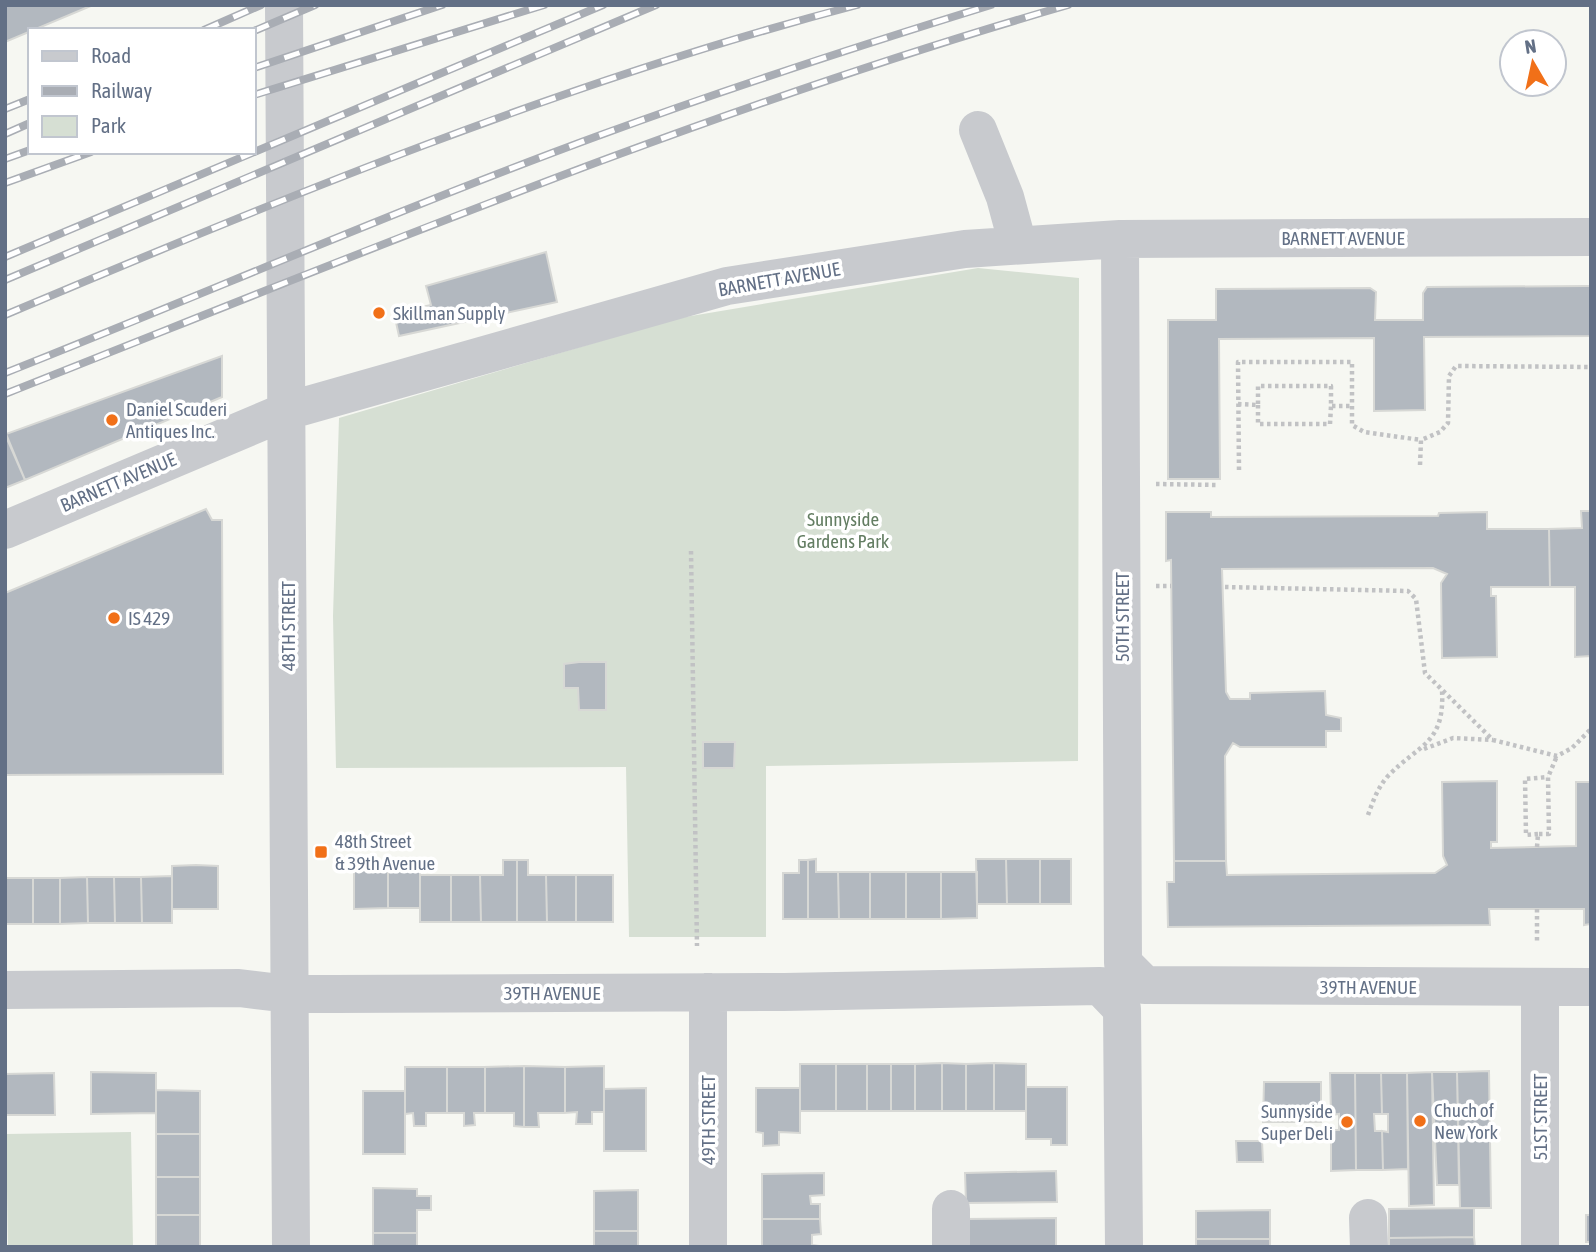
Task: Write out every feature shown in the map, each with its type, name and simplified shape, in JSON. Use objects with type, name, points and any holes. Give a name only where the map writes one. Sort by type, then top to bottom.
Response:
[{"type":"street","name":"48TH STREET","points":[[284,5],[291,1247]]},
{"type":"street","points":[[978,130],[1005,197],[1018,245]]},
{"type":"street","name":"BARNETT AVENUE","points":[[5,530],[287,411],[727,286],[965,249],[1120,239],[1591,237]]},
{"type":"street","name":"50TH STREET","points":[[1120,239],[1123,963],[1145,985]]},
{"type":"street","name":"39TH AVENUE","points":[[1145,985],[1591,987]]},
{"type":"street","name":"39TH AVENUE","points":[[5,990],[239,988],[289,994],[708,992],[1100,986],[1122,1009],[1124,1247]]},
{"type":"street","name":"51ST STREET","points":[[1540,988],[1540,1247]]},
{"type":"street","name":"49TH STREET","points":[[708,992],[708,1247]]},
{"type":"street","points":[[950,1209],[950,1247]]},
{"type":"path","points":[[1239,470],[1238,362],[1352,362],[1352,425],[1364,432],[1422,440],[1440,432],[1447,423],[1449,376],[1456,366],[1591,367]]},
{"type":"path","points":[[1258,386],[1331,386],[1330,424],[1258,424],[1258,405],[1258,386]]},
{"type":"path","points":[[1238,404],[1258,405]]},
{"type":"path","points":[[1331,406],[1350,406]]},
{"type":"path","points":[[1420,466],[1422,440]]},
{"type":"path","points":[[1151,484],[1218,485]]},
{"type":"path","points":[[691,551],[697,946]]},
{"type":"path","points":[[1225,587],[1408,591],[1416,599],[1425,673],[1493,740]]},
{"type":"path","points":[[1423,749],[1440,724],[1441,689]]},
{"type":"path","points":[[1548,777],[1525,779],[1526,835],[1549,834],[1548,777],[1557,756],[1572,748],[1591,729]]},
{"type":"path","points":[[1368,815],[1379,788],[1389,775],[1423,749],[1453,738],[1493,740],[1557,756]]},
{"type":"path","points":[[1537,848],[1538,834]]},
{"type":"path","points":[[1536,909],[1537,942]]},
{"type":"green space","name":"Sunnyside Gardens Park","points":[[978,268],[1079,278],[1078,761],[766,766],[766,937],[629,937],[626,767],[336,768],[333,616],[339,418],[679,318]]},
{"type":"green space","points":[[131,1132],[133,1247],[8,1247],[6,1134]]},
{"type":"building","points":[[5,5],[93,5],[38,28],[28,28],[28,32],[5,42]]},
{"type":"building","points":[[546,252],[557,302],[399,336],[394,313],[431,305],[426,286]]},
{"type":"building","points":[[1591,286],[1591,336],[1424,337],[1425,410],[1374,411],[1374,338],[1219,339],[1220,479],[1168,479],[1168,320],[1216,320],[1216,289],[1370,288],[1376,292],[1375,320],[1423,320],[1423,293],[1427,287]]},
{"type":"building","points":[[222,356],[222,397],[25,480],[6,434]]},
{"type":"building","points":[[5,434],[25,480],[5,488]]},
{"type":"building","name":"IS 429","points":[[206,509],[212,520],[222,520],[223,774],[5,775],[5,593]]},
{"type":"building","points":[[1581,511],[1591,511],[1591,656],[1575,657],[1575,587],[1550,587],[1549,529],[1582,528]]},
{"type":"building","points":[[1166,512],[1211,512],[1211,517],[1438,516],[1439,513],[1487,512],[1487,529],[1549,529],[1550,587],[1491,587],[1491,596],[1496,596],[1497,657],[1442,658],[1441,583],[1447,574],[1433,568],[1222,569],[1226,692],[1230,699],[1250,699],[1250,693],[1325,691],[1326,715],[1341,718],[1341,731],[1326,731],[1326,747],[1240,747],[1233,743],[1225,756],[1226,861],[1174,861],[1171,560],[1166,561]]},
{"type":"building","points":[[606,662],[606,710],[579,710],[578,688],[564,688],[564,664]]},
{"type":"building","points":[[703,742],[735,742],[734,768],[703,768]]},
{"type":"building","points":[[1497,781],[1497,842],[1491,842],[1491,848],[1576,846],[1576,782],[1591,782],[1591,924],[1584,925],[1584,909],[1489,909],[1490,925],[1168,927],[1167,882],[1174,882],[1174,861],[1226,861],[1227,875],[1435,873],[1447,865],[1443,856],[1442,782]]},
{"type":"building","points":[[816,859],[816,872],[838,872],[839,919],[808,919],[808,860]]},
{"type":"building","points":[[976,859],[1006,859],[1007,904],[977,904]]},
{"type":"building","points":[[1006,859],[1040,859],[1040,904],[1007,904]]},
{"type":"building","points":[[1040,859],[1071,859],[1071,904],[1040,904]]},
{"type":"building","points":[[503,860],[517,860],[517,922],[481,922],[480,875],[503,875]]},
{"type":"building","points":[[517,860],[528,860],[528,875],[546,875],[547,922],[517,922]]},
{"type":"building","points":[[799,860],[808,860],[808,919],[783,919],[783,873],[799,873]]},
{"type":"building","points":[[172,866],[218,866],[218,909],[172,909]]},
{"type":"building","points":[[388,866],[388,908],[354,909],[354,867]]},
{"type":"building","points":[[388,866],[420,866],[420,908],[388,908]]},
{"type":"building","points":[[838,872],[870,872],[870,919],[839,919]]},
{"type":"building","points":[[870,872],[906,872],[906,919],[870,919]]},
{"type":"building","points":[[906,872],[941,872],[941,919],[906,919]]},
{"type":"building","points":[[941,872],[977,872],[977,918],[941,919]]},
{"type":"building","points":[[420,875],[451,875],[451,922],[420,922]]},
{"type":"building","points":[[451,875],[480,875],[481,922],[451,922]]},
{"type":"building","points":[[546,875],[576,875],[576,922],[547,922]]},
{"type":"building","points":[[576,875],[613,875],[613,922],[576,922]]},
{"type":"building","points":[[172,876],[172,923],[142,923],[141,877]]},
{"type":"building","points":[[87,877],[88,923],[60,924],[60,878]]},
{"type":"building","points":[[87,877],[114,877],[115,923],[88,923]]},
{"type":"building","points":[[114,877],[141,877],[142,923],[115,923]]},
{"type":"building","points":[[5,878],[33,878],[33,924],[5,924]]},
{"type":"building","points":[[33,878],[60,878],[60,924],[33,924]]},
{"type":"building","points":[[942,1063],[942,1111],[915,1111],[915,1064]]},
{"type":"building","points":[[942,1063],[966,1064],[966,1111],[942,1111]]},
{"type":"building","points":[[994,1063],[994,1111],[966,1111],[966,1064]]},
{"type":"building","points":[[994,1063],[1026,1064],[1026,1111],[994,1111]]},
{"type":"building","points":[[800,1064],[836,1064],[836,1111],[800,1111]]},
{"type":"building","points":[[836,1064],[867,1064],[867,1111],[836,1111]]},
{"type":"building","points":[[867,1064],[891,1064],[891,1111],[867,1111]]},
{"type":"building","points":[[891,1064],[915,1064],[915,1111],[891,1111]]},
{"type":"building","points":[[524,1066],[524,1127],[514,1126],[514,1113],[485,1113],[485,1067]]},
{"type":"building","points":[[524,1066],[565,1067],[565,1113],[538,1113],[539,1127],[524,1127]]},
{"type":"building","points":[[604,1066],[604,1112],[592,1112],[592,1124],[576,1124],[577,1112],[565,1113],[565,1067]]},
{"type":"building","points":[[405,1067],[447,1067],[447,1113],[426,1113],[426,1126],[414,1126],[413,1113],[405,1114]]},
{"type":"building","points":[[447,1067],[485,1067],[485,1113],[474,1113],[475,1125],[464,1126],[464,1113],[447,1113]]},
{"type":"building","points":[[1489,1071],[1491,1208],[1460,1208],[1457,1072]]},
{"type":"building","points":[[91,1072],[156,1073],[156,1113],[91,1114]]},
{"type":"building","name":"Chuch of New York","points":[[1432,1072],[1434,1205],[1409,1206],[1407,1073]]},
{"type":"building","points":[[1432,1072],[1457,1072],[1459,1185],[1437,1185]]},
{"type":"building","points":[[54,1073],[55,1115],[5,1115],[5,1074]]},
{"type":"building","name":"Sunnyside Super Deli","points":[[1330,1073],[1355,1073],[1356,1170],[1331,1171],[1331,1130],[1339,1130],[1339,1114],[1331,1115]]},
{"type":"building","points":[[1355,1073],[1381,1073],[1382,1114],[1374,1114],[1375,1131],[1382,1131],[1383,1170],[1356,1170]]},
{"type":"building","points":[[1381,1073],[1407,1073],[1408,1169],[1383,1170],[1382,1131],[1388,1132],[1388,1114],[1382,1114]]},
{"type":"building","points":[[1264,1082],[1321,1082],[1321,1122],[1263,1122]]},
{"type":"building","points":[[1026,1087],[1067,1087],[1067,1145],[1051,1145],[1051,1139],[1026,1139]]},
{"type":"building","points":[[646,1088],[646,1151],[604,1151],[604,1089]]},
{"type":"building","points":[[756,1088],[800,1088],[800,1133],[779,1132],[779,1145],[763,1146],[763,1133],[756,1132]]},
{"type":"building","points":[[156,1090],[200,1091],[200,1134],[156,1134]]},
{"type":"building","points":[[363,1091],[405,1091],[405,1154],[363,1154]]},
{"type":"building","points":[[156,1134],[200,1134],[200,1177],[156,1177]]},
{"type":"building","points":[[1236,1141],[1262,1141],[1263,1162],[1237,1162]]},
{"type":"building","points":[[1056,1171],[1057,1202],[966,1203],[965,1173]]},
{"type":"building","points":[[824,1173],[824,1195],[810,1196],[811,1204],[820,1204],[820,1219],[762,1219],[762,1174]]},
{"type":"building","points":[[156,1177],[200,1177],[200,1215],[156,1215]]},
{"type":"building","points":[[373,1188],[417,1189],[417,1196],[431,1196],[431,1210],[417,1210],[417,1233],[373,1233]]},
{"type":"building","points":[[638,1190],[638,1231],[594,1231],[594,1191]]},
{"type":"building","points":[[1474,1208],[1474,1237],[1389,1238],[1389,1209]]},
{"type":"building","points":[[1270,1210],[1270,1239],[1196,1239],[1196,1211]]},
{"type":"building","points":[[156,1215],[200,1215],[200,1247],[156,1247]]},
{"type":"building","points":[[1586,1215],[1591,1215],[1591,1242],[1586,1242]]},
{"type":"building","points":[[1056,1218],[1056,1247],[965,1247],[965,1219]]},
{"type":"building","points":[[762,1219],[820,1219],[821,1234],[812,1235],[812,1245],[826,1247],[762,1247]]},
{"type":"building","points":[[594,1231],[638,1231],[638,1247],[594,1247]]},
{"type":"building","points":[[373,1233],[417,1233],[417,1247],[373,1247]]},
{"type":"building","points":[[1474,1237],[1475,1247],[1389,1247],[1389,1238]]},
{"type":"building","points":[[1196,1239],[1270,1239],[1270,1247],[1196,1247]]},
{"type":"railway","points":[[209,28],[261,5]]},
{"type":"railway","points":[[256,30],[315,5]]},
{"type":"railway","points":[[256,67],[442,5]]},
{"type":"railway","points":[[256,94],[544,5]]},
{"type":"railway","points":[[256,151],[603,5]]},
{"type":"railway","points":[[5,280],[656,5]]},
{"type":"railway","points":[[5,315],[214,228],[532,106],[748,35],[857,5]]},
{"type":"railway","points":[[5,373],[373,223],[595,137],[792,68],[991,5]]},
{"type":"railway","points":[[5,394],[400,238],[665,138],[932,46],[1068,5]]},
{"type":"railway","points":[[5,109],[28,100]]},
{"type":"railway","points":[[5,134],[28,124]]},
{"type":"railway","points":[[5,159],[28,151]]},
{"type":"railway","points":[[5,183],[85,154]]},
{"type":"railway","points":[[5,257],[249,154]]},
{"type":"place","name":"Skillman Supply","points":[[379,313]]},
{"type":"place","name":"Daniel Scuderi Antiques Inc.","points":[[112,420]]},
{"type":"place","name":"IS 429","points":[[114,618]]},
{"type":"place","name":"48th Street & 39th Avenue","points":[[321,852]]},
{"type":"place","name":"Chuch of New York","points":[[1420,1121]]},
{"type":"place","name":"Sunnyside Super Deli","points":[[1347,1122]]}]
